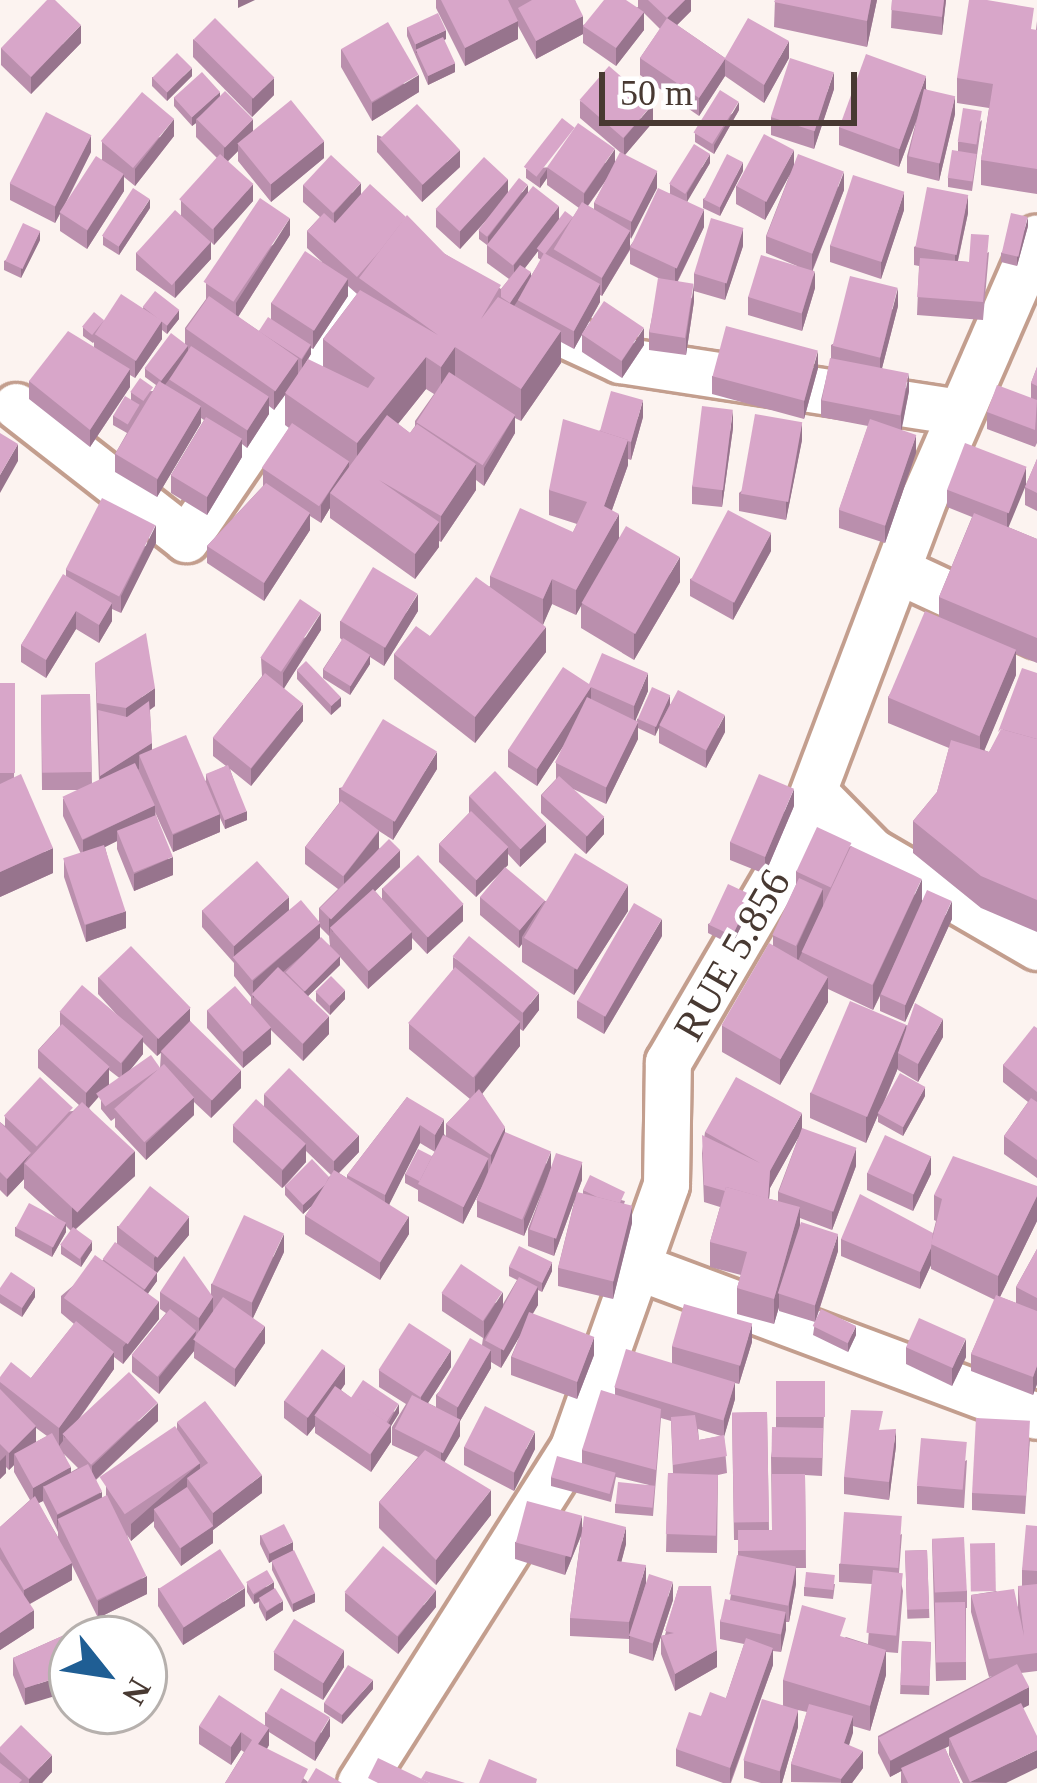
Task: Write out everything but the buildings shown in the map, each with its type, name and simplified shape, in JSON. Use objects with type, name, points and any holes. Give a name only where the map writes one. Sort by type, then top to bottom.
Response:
[{"type":"street","points":[[16,406],[186,539],[372,258],[409,232],[431,248]]},
{"type":"street","name":"RUE 5.856","points":[[360,1783],[573,1447],[641,1268],[666,1184],[668,1062],[724,978],[815,793],[958,412],[1037,238]]},
{"type":"street","points":[[490,293],[620,360],[958,412]]},
{"type":"street","points":[[897,570],[1037,635]]},
{"type":"street","points":[[815,793],[872,851],[1037,947]]},
{"type":"street","points":[[641,1268],[1036,1416]]}]
